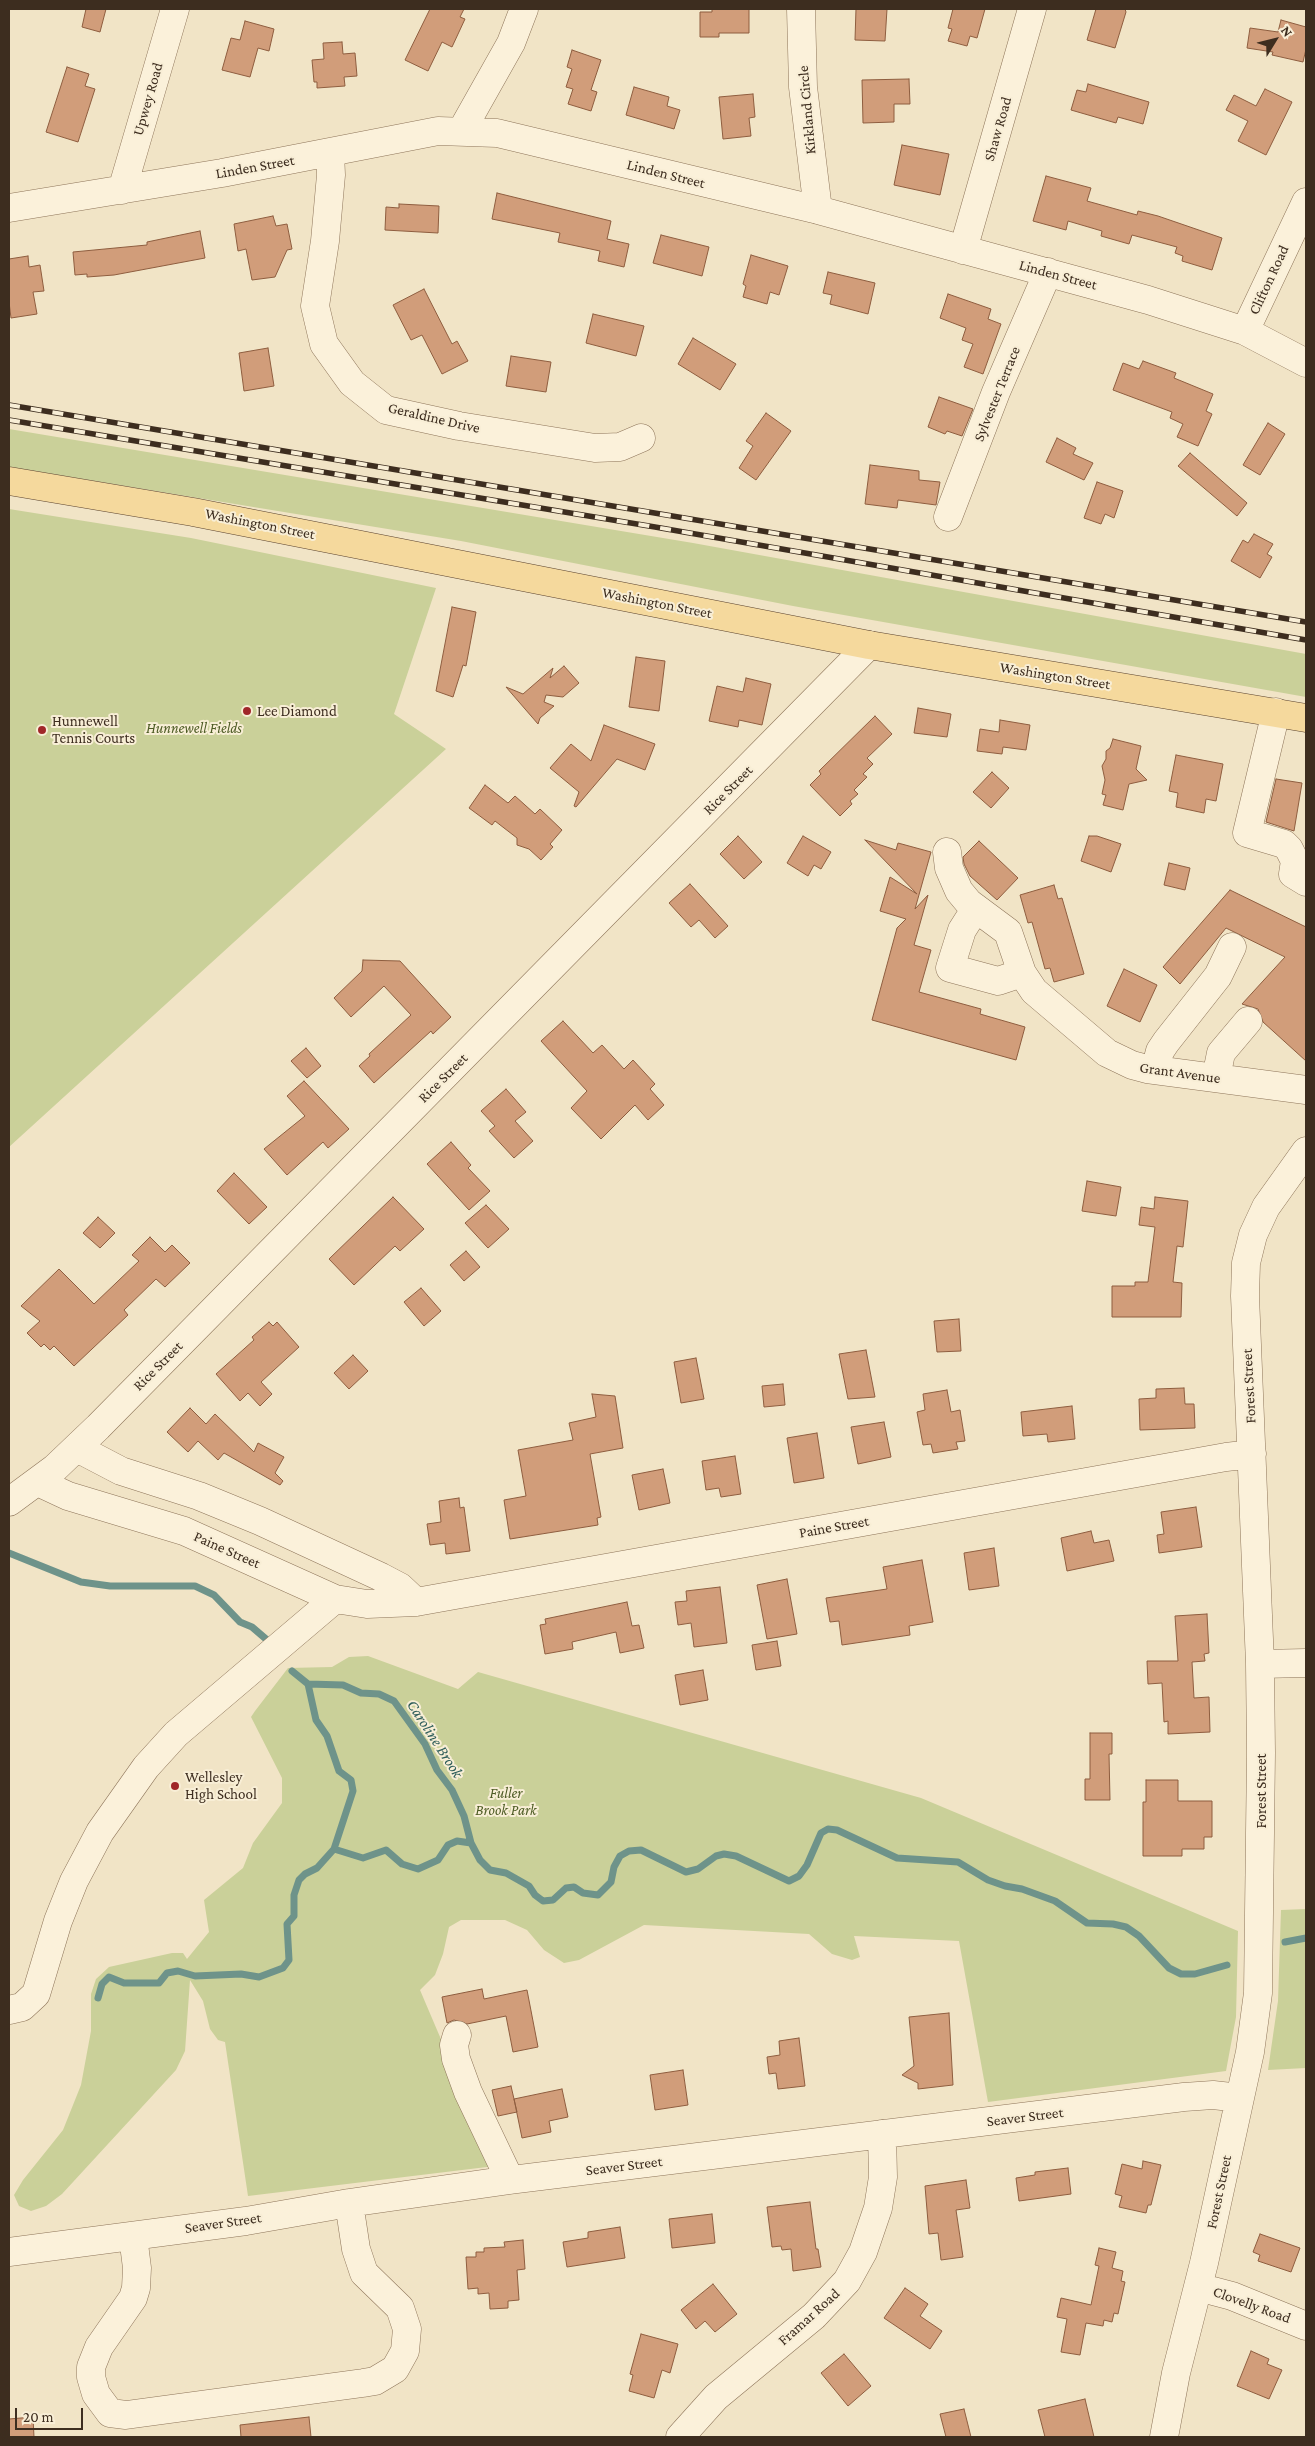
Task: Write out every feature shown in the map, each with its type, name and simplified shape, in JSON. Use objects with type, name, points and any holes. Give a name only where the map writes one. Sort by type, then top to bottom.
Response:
[{"type":"main road","name":"Washington Street","points":[[9,481],[258,524],[869,645],[1306,718]]},
{"type":"street","name":"Upwey Road","points":[[122,190],[174,9]]},
{"type":"street","points":[[462,130],[511,43],[524,9]]},
{"type":"street","name":"Kirkland Circle","points":[[802,9],[803,86],[818,210]]},
{"type":"street","name":"Shaw Road","points":[[963,250],[1032,9]]},
{"type":"street","name":"Linden Street","points":[[9,208],[330,153],[403,136],[462,130],[497,133],[818,210],[1148,300],[1245,331],[1306,363]]},
{"type":"street","name":"Geraldine Drive","points":[[330,153],[331,175],[326,241],[315,306],[324,344],[352,383],[386,410],[459,426],[595,448],[620,447],[641,438]]},
{"type":"street","name":"Clifton Road","points":[[1245,331],[1306,202]]},
{"type":"street","name":"Sylvester Terrace","points":[[948,517],[996,392],[1048,272]]},
{"type":"street","name":"Rice Street","points":[[9,1502],[38,1482],[77,1448],[869,645]]},
{"type":"street","points":[[1276,712],[1247,833],[1278,840],[1299,859]]},
{"type":"street","name":"Grant Avenue","points":[[947,852],[954,883],[963,897],[1008,932],[1022,973],[1034,991],[1119,1060],[1155,1070],[1306,1090]]},
{"type":"street","points":[[976,908],[962,930],[950,968],[998,981],[1022,973]]},
{"type":"street","points":[[1155,1070],[1160,1051],[1218,976],[1232,947]]},
{"type":"street","points":[[1216,1078],[1221,1053],[1248,1021]]},
{"type":"street","name":"Forest Street","points":[[1164,2437],[1176,2373],[1198,2287],[1240,2098],[1255,2019],[1259,1969],[1260,1664],[1245,1296],[1246,1264],[1253,1235],[1266,1207],[1306,1152]]},
{"type":"street","points":[[77,1448],[112,1467],[205,1498],[253,1518],[381,1577],[400,1588],[416,1602]]},
{"type":"street","name":"Paine Street","points":[[38,1482],[68,1496],[184,1531],[335,1599],[357,1604],[416,1602],[1226,1456],[1252,1454]]},
{"type":"street","points":[[9,2010],[22,2007],[36,1994],[58,1921],[74,1881],[100,1832],[146,1767],[176,1734],[335,1599]]},
{"type":"street","points":[[1260,1664],[1306,1663]]},
{"type":"street","points":[[457,2035],[454,2045],[459,2067],[494,2151],[510,2180]]},
{"type":"street","name":"Seaver Street","points":[[9,2252],[246,2221],[349,2203],[510,2180],[1184,2097],[1213,2095],[1240,2098]]},
{"type":"street","name":"Framar Road","points":[[680,2437],[716,2397],[814,2316],[847,2281],[863,2252],[878,2208],[883,2177],[882,2134]]},
{"type":"street","points":[[133,2236],[137,2268],[136,2288],[133,2298],[99,2347],[91,2367],[91,2377],[96,2394],[112,2425],[126,2415],[363,2383],[387,2375],[395,2369],[405,2351],[407,2328],[405,2318],[394,2301],[371,2282],[364,2273],[356,2249],[349,2203]]},
{"type":"street","name":"Clovelly Road","points":[[1198,2287],[1232,2296],[1306,2326]]},
{"type":"green space","points":[[9,429],[693,543],[1306,654],[1306,697],[793,606],[461,541],[9,467]]},
{"type":"green space","name":"Hunnewell Fields","points":[[9,509],[191,538],[436,588],[394,714],[446,749],[9,1147]]},
{"type":"green space","name":"Fuller Brook Park","points":[[368,1656],[458,1689],[478,1672],[921,1798],[1238,1931],[1236,2017],[1226,2071],[988,2102],[959,1941],[854,1936],[860,1957],[852,1960],[832,1954],[809,1934],[644,1925],[579,1960],[564,1963],[544,1950],[527,1930],[505,1920],[461,1920],[449,1927],[443,1954],[435,1975],[420,1990],[495,2166],[248,2196],[225,2042],[218,2040],[210,2029],[203,2001],[190,1980],[185,2051],[176,2070],[62,2194],[46,2206],[31,2211],[19,2206],[14,2195],[23,2180],[63,2130],[81,2085],[91,2031],[91,1994],[96,1979],[109,1967],[172,1953],[183,1953],[187,1959],[209,1932],[204,1900],[243,1868],[253,1843],[282,1803],[282,1778],[251,1717],[288,1668],[332,1667],[349,1657]]},
{"type":"green space","points":[[1306,1909],[1306,2068],[1268,2070],[1278,2001],[1281,1910]]},
{"type":"building","points":[[86,9],[106,9],[100,32],[82,27]]},
{"type":"building","points":[[430,9],[464,9],[460,17],[465,19],[452,47],[442,42],[428,71],[405,60]]},
{"type":"building","points":[[712,9],[749,9],[749,33],[719,33],[719,37],[700,37],[700,12],[712,12]]},
{"type":"building","points":[[856,9],[887,9],[885,41],[855,40]]},
{"type":"building","points":[[953,9],[985,9],[977,38],[970,36],[967,46],[948,41],[952,29],[948,28]]},
{"type":"building","points":[[1096,9],[1125,9],[1126,12],[1115,48],[1087,40]]},
{"type":"building","points":[[1281,20],[1306,27],[1306,49],[1303,62],[1272,55],[1273,52],[1247,48],[1250,28],[1278,32]]},
{"type":"building","points":[[245,21],[274,29],[269,51],[258,48],[250,77],[222,70],[231,38],[240,40]]},
{"type":"building","points":[[342,42],[343,54],[355,53],[357,76],[344,77],[345,86],[317,88],[317,82],[314,82],[312,60],[324,59],[323,43]]},
{"type":"building","points":[[572,50],[601,60],[591,90],[597,92],[591,111],[568,104],[573,89],[566,87],[572,69],[567,67]]},
{"type":"building","points":[[67,67],[89,74],[85,86],[95,89],[78,142],[46,132]]},
{"type":"building","points":[[909,79],[910,104],[894,104],[894,122],[863,123],[862,80]]},
{"type":"building","points":[[1088,84],[1149,102],[1143,124],[1118,117],[1116,123],[1071,110],[1077,90],[1086,92]]},
{"type":"building","points":[[634,87],[669,97],[667,106],[680,110],[674,129],[626,115]]},
{"type":"building","points":[[1265,89],[1292,102],[1266,155],[1238,141],[1248,121],[1226,110],[1234,95],[1256,106]]},
{"type":"building","points":[[753,94],[755,117],[749,118],[751,136],[723,139],[719,97]]},
{"type":"building","points":[[902,145],[949,154],[940,195],[894,185]]},
{"type":"building","points":[[1046,176],[1091,188],[1087,201],[1137,215],[1138,211],[1158,216],[1222,238],[1212,270],[1182,261],[1183,256],[1175,253],[1177,247],[1132,235],[1129,244],[1101,236],[1102,231],[1068,221],[1066,230],[1033,221]]},
{"type":"building","points":[[497,193],[611,221],[607,239],[629,244],[624,267],[598,261],[600,251],[558,242],[560,233],[492,219]]},
{"type":"building","points":[[399,204],[439,206],[438,233],[385,230],[386,207],[399,208]]},
{"type":"building","points":[[273,216],[276,226],[287,224],[292,249],[287,250],[275,277],[252,280],[246,249],[238,251],[234,224]]},
{"type":"building","points":[[200,231],[205,258],[114,275],[87,277],[87,274],[75,275],[73,252],[147,245],[147,242]]},
{"type":"building","points":[[661,235],[709,247],[702,276],[653,263]]},
{"type":"building","points":[[751,255],[788,266],[779,295],[770,292],[767,304],[743,297],[746,286],[743,284]]},
{"type":"building","points":[[28,256],[29,267],[40,265],[44,291],[33,292],[37,314],[11,318],[9,259]]},
{"type":"building","points":[[828,272],[875,283],[868,314],[830,304],[832,295],[823,293]]},
{"type":"building","points":[[424,289],[452,344],[457,341],[468,361],[442,374],[422,335],[411,340],[393,305]]},
{"type":"building","points":[[948,294],[991,309],[988,319],[1001,324],[983,374],[964,367],[973,344],[962,340],[966,328],[940,318]]},
{"type":"building","points":[[593,314],[644,326],[636,356],[586,343]]},
{"type":"building","points":[[693,338],[736,364],[720,390],[678,364]]},
{"type":"building","points":[[268,348],[274,386],[244,391],[239,353]]},
{"type":"building","points":[[511,356],[551,362],[546,392],[506,386]]},
{"type":"building","points":[[1143,361],[1176,373],[1174,378],[1213,394],[1206,411],[1212,414],[1198,446],[1177,437],[1183,424],[1170,418],[1172,412],[1113,390],[1123,363],[1139,369]]},
{"type":"building","points":[[939,397],[973,409],[962,436],[947,431],[945,434],[928,427]]},
{"type":"building","points":[[766,413],[791,431],[756,480],[739,468],[753,446],[746,441]]},
{"type":"building","points":[[1268,423],[1285,434],[1260,475],[1243,465]]},
{"type":"building","points":[[1057,438],[1076,448],[1073,454],[1093,463],[1084,480],[1046,462]]},
{"type":"building","points":[[1190,453],[1247,503],[1237,516],[1178,466]]},
{"type":"building","points":[[870,465],[919,471],[919,480],[940,482],[936,505],[898,500],[897,508],[865,504]]},
{"type":"building","points":[[1097,482],[1123,491],[1114,518],[1105,514],[1101,524],[1084,518]]},
{"type":"building","points":[[1254,534],[1273,544],[1267,554],[1272,557],[1260,578],[1231,561],[1243,540],[1248,543]]},
{"type":"building","points":[[452,607],[476,612],[466,666],[463,665],[453,697],[436,691]]},
{"type":"building","points":[[636,657],[665,661],[659,711],[629,707]]},
{"type":"building","points":[[564,666],[579,683],[563,697],[546,695],[544,702],[554,706],[540,718],[538,724],[506,687],[523,694],[553,668],[550,678]]},
{"type":"building","points":[[746,678],[771,684],[762,725],[739,720],[738,727],[709,721],[717,686],[743,692]]},
{"type":"building","points":[[918,708],[951,714],[947,737],[914,733]]},
{"type":"building","points":[[875,716],[892,734],[867,758],[873,764],[863,774],[867,777],[854,790],[858,794],[850,801],[852,804],[840,816],[810,785],[821,774],[819,771]]},
{"type":"building","points":[[1000,720],[1030,725],[1026,750],[1003,747],[1002,754],[977,751],[980,729],[999,732]]},
{"type":"building","points":[[604,725],[655,744],[645,770],[617,759],[576,807],[574,806],[579,792],[550,768],[571,744],[591,761]]},
{"type":"building","points":[[1113,739],[1141,746],[1136,769],[1147,780],[1129,784],[1123,810],[1103,805],[1106,795],[1102,794],[1105,780],[1102,766],[1106,759],[1106,751],[1110,748]]},
{"type":"building","points":[[1176,755],[1223,764],[1216,801],[1206,799],[1204,813],[1176,807],[1178,793],[1169,791]]},
{"type":"building","points":[[992,772],[1009,788],[991,808],[973,792]]},
{"type":"building","points":[[1276,779],[1302,783],[1294,831],[1266,822]]},
{"type":"building","points":[[485,785],[508,803],[515,796],[535,814],[540,809],[562,830],[550,844],[553,847],[541,860],[529,849],[517,845],[517,838],[495,821],[492,825],[469,808]]},
{"type":"building","points":[[738,836],[762,862],[744,879],[720,854]]},
{"type":"building","points":[[803,836],[831,852],[821,869],[814,865],[808,876],[787,863]]},
{"type":"building","points":[[1089,836],[1097,836],[1121,844],[1111,872],[1081,861]]},
{"type":"building","points":[[865,840],[896,850],[898,843],[931,852],[915,909],[928,895],[914,945],[931,950],[919,992],[981,1009],[980,1014],[1025,1027],[1016,1060],[872,1020],[897,928],[906,919],[880,911],[890,877],[917,894]]},
{"type":"building","points":[[979,841],[1018,878],[997,900],[970,876],[964,864],[963,857]]},
{"type":"building","points":[[1169,863],[1190,868],[1185,890],[1164,885]]},
{"type":"building","points":[[690,884],[728,926],[715,938],[699,920],[691,927],[669,903]]},
{"type":"building","points":[[1054,885],[1058,899],[1062,898],[1084,974],[1054,982],[1050,968],[1045,969],[1032,922],[1028,923],[1020,895]]},
{"type":"building","points":[[1230,890],[1306,927],[1306,1061],[1263,1022],[1258,1009],[1242,1004],[1285,957],[1226,928],[1180,984],[1163,967]]},
{"type":"building","points":[[363,960],[400,961],[451,1017],[433,1034],[431,1031],[374,1083],[359,1066],[370,1056],[369,1054],[411,1015],[384,986],[351,1017],[334,998],[362,971]]},
{"type":"building","points":[[1124,969],[1157,985],[1140,1022],[1107,1006]]},
{"type":"building","points":[[563,1021],[593,1053],[602,1045],[624,1069],[633,1060],[655,1084],[650,1089],[664,1105],[648,1120],[635,1105],[601,1139],[571,1108],[587,1091],[541,1041]]},
{"type":"building","points":[[306,1048],[321,1066],[307,1078],[291,1061]]},
{"type":"building","points":[[304,1081],[349,1129],[328,1148],[323,1142],[287,1175],[264,1149],[305,1116],[287,1096]]},
{"type":"building","points":[[506,1089],[526,1112],[515,1121],[533,1141],[514,1158],[489,1131],[495,1126],[481,1111]]},
{"type":"building","points":[[451,1142],[471,1165],[468,1168],[490,1191],[469,1210],[427,1164]]},
{"type":"building","points":[[234,1173],[267,1207],[249,1224],[217,1191]]},
{"type":"building","points":[[1087,1181],[1121,1187],[1116,1216],[1082,1211]]},
{"type":"building","points":[[393,1197],[424,1229],[400,1251],[395,1246],[354,1285],[329,1259]]},
{"type":"building","points":[[1155,1197],[1188,1201],[1183,1247],[1177,1246],[1173,1282],[1182,1283],[1181,1317],[1112,1317],[1112,1286],[1135,1286],[1135,1282],[1148,1282],[1155,1227],[1139,1225],[1141,1207],[1154,1209]]},
{"type":"building","points":[[486,1205],[509,1229],[488,1248],[465,1223]]},
{"type":"building","points":[[98,1217],[115,1233],[100,1248],[83,1233]]},
{"type":"building","points":[[150,1237],[165,1252],[172,1245],[190,1263],[165,1287],[156,1279],[124,1310],[128,1315],[74,1366],[54,1346],[50,1350],[44,1344],[41,1347],[27,1333],[40,1321],[21,1306],[59,1269],[94,1304],[139,1261],[132,1255]]},
{"type":"building","points":[[466,1251],[480,1267],[464,1281],[450,1265]]},
{"type":"building","points":[[421,1288],[441,1311],[424,1326],[404,1302]]},
{"type":"building","points":[[959,1319],[961,1351],[937,1352],[934,1321]]},
{"type":"building","points":[[269,1322],[273,1326],[277,1322],[299,1347],[261,1382],[272,1394],[260,1406],[248,1393],[240,1401],[216,1374],[254,1340],[252,1337]]},
{"type":"building","points":[[866,1350],[875,1397],[848,1399],[839,1354]]},
{"type":"building","points":[[353,1355],[368,1371],[349,1389],[334,1373]]},
{"type":"building","points":[[696,1358],[704,1399],[681,1403],[674,1362]]},
{"type":"building","points":[[783,1384],[785,1405],[764,1407],[762,1386]]},
{"type":"building","points":[[1184,1388],[1185,1404],[1194,1404],[1195,1428],[1140,1430],[1139,1399],[1156,1398],[1156,1389]]},
{"type":"building","points":[[947,1390],[951,1412],[960,1410],[965,1441],[956,1442],[958,1449],[933,1453],[931,1444],[923,1445],[917,1412],[925,1410],[923,1394]]},
{"type":"building","points":[[592,1394],[615,1396],[623,1448],[590,1454],[601,1517],[597,1518],[598,1525],[510,1539],[504,1500],[526,1496],[518,1450],[573,1440],[569,1423],[596,1417]]},
{"type":"building","points":[[1072,1406],[1075,1439],[1048,1442],[1047,1434],[1023,1436],[1021,1412]]},
{"type":"building","points":[[190,1408],[206,1424],[215,1414],[254,1452],[258,1443],[284,1457],[275,1473],[283,1481],[280,1485],[224,1453],[218,1460],[198,1441],[188,1452],[167,1432]]},
{"type":"building","points":[[884,1422],[891,1457],[858,1464],[851,1427]]},
{"type":"building","points":[[817,1433],[824,1478],[794,1483],[787,1438]]},
{"type":"building","points":[[735,1456],[741,1494],[721,1497],[719,1488],[706,1490],[702,1461]]},
{"type":"building","points":[[663,1469],[670,1503],[639,1510],[632,1475]]},
{"type":"building","points":[[459,1498],[460,1508],[464,1507],[470,1551],[446,1554],[445,1543],[430,1545],[427,1524],[441,1522],[439,1501]]},
{"type":"building","points":[[1196,1507],[1202,1547],[1159,1553],[1157,1535],[1164,1534],[1161,1512]]},
{"type":"building","points":[[1091,1531],[1094,1543],[1109,1540],[1114,1561],[1067,1571],[1061,1538]]},
{"type":"building","points":[[994,1548],[999,1586],[969,1590],[964,1553]]},
{"type":"building","points":[[922,1560],[933,1622],[909,1626],[910,1635],[842,1645],[839,1621],[830,1622],[826,1598],[887,1589],[883,1567]]},
{"type":"building","points":[[787,1579],[797,1634],[767,1639],[757,1585]]},
{"type":"building","points":[[720,1587],[727,1643],[694,1647],[691,1623],[678,1625],[675,1602],[687,1601],[686,1591]]},
{"type":"building","points":[[627,1602],[632,1626],[639,1625],[644,1648],[620,1653],[616,1632],[572,1642],[573,1649],[545,1654],[540,1625],[546,1624],[545,1619]]},
{"type":"building","points":[[1207,1614],[1209,1653],[1204,1654],[1205,1661],[1192,1662],[1194,1698],[1209,1697],[1210,1732],[1168,1734],[1168,1721],[1164,1722],[1162,1683],[1148,1684],[1147,1661],[1178,1661],[1175,1616]]},
{"type":"building","points":[[777,1641],[781,1666],[756,1670],[752,1645]]},
{"type":"building","points":[[703,1670],[708,1700],[680,1705],[675,1675]]},
{"type":"building","points":[[1090,1733],[1112,1733],[1112,1754],[1109,1754],[1110,1800],[1085,1800],[1085,1779],[1090,1779]]},
{"type":"building","points":[[1146,1780],[1178,1780],[1178,1801],[1212,1801],[1212,1837],[1204,1837],[1204,1849],[1182,1849],[1182,1856],[1143,1856],[1143,1802],[1146,1802]]},
{"type":"building","points":[[482,1989],[484,1999],[527,1990],[538,2047],[513,2052],[506,2016],[467,2024],[454,2020],[447,2023],[442,1997]]},
{"type":"building","points":[[949,2013],[953,2085],[918,2089],[918,2083],[902,2075],[914,2066],[909,2017]]},
{"type":"building","points":[[799,2038],[805,2086],[778,2089],[776,2073],[769,2074],[767,2057],[780,2055],[779,2041]]},
{"type":"building","points":[[683,2070],[688,2105],[655,2110],[650,2075]]},
{"type":"building","points":[[511,2086],[517,2112],[498,2116],[492,2090]]},
{"type":"building","points":[[562,2089],[568,2117],[549,2121],[551,2132],[522,2138],[514,2099]]},
{"type":"building","points":[[1143,2161],[1161,2165],[1151,2205],[1148,2205],[1146,2213],[1119,2207],[1122,2196],[1115,2194],[1122,2164],[1142,2169]]},
{"type":"building","points":[[1068,2168],[1071,2194],[1019,2201],[1016,2178],[1035,2175],[1035,2172]]},
{"type":"building","points":[[966,2180],[970,2208],[956,2210],[963,2257],[941,2260],[938,2233],[929,2234],[925,2186]]},
{"type":"building","points":[[810,2202],[816,2249],[818,2249],[821,2267],[793,2271],[791,2249],[782,2250],[781,2246],[772,2247],[767,2207]]},
{"type":"building","points":[[712,2214],[715,2243],[672,2248],[669,2219]]},
{"type":"building","points":[[620,2227],[625,2258],[567,2267],[563,2242],[588,2238],[588,2232]]},
{"type":"building","points":[[1260,2234],[1300,2248],[1291,2272],[1258,2261],[1260,2255],[1253,2252]]},
{"type":"building","points":[[523,2240],[525,2269],[517,2270],[519,2300],[508,2301],[508,2308],[490,2309],[489,2293],[478,2294],[478,2288],[468,2289],[466,2257],[476,2257],[476,2252],[484,2252],[484,2248],[505,2247],[504,2242]]},
{"type":"building","points":[[1099,2248],[1116,2252],[1112,2268],[1123,2271],[1121,2281],[1125,2282],[1118,2314],[1114,2313],[1112,2322],[1104,2320],[1103,2326],[1086,2323],[1080,2355],[1061,2352],[1067,2319],[1057,2317],[1061,2298],[1091,2305],[1099,2266],[1095,2265]]},
{"type":"building","points":[[713,2284],[737,2314],[715,2332],[705,2321],[696,2329],[681,2310]]},
{"type":"building","points":[[905,2288],[928,2304],[920,2316],[942,2331],[930,2349],[884,2318]]},
{"type":"building","points":[[641,2334],[678,2344],[670,2373],[662,2370],[654,2398],[629,2391],[633,2375],[630,2374]]},
{"type":"building","points":[[1251,2351],[1269,2359],[1267,2364],[1282,2370],[1269,2399],[1237,2386]]},
{"type":"building","points":[[844,2354],[871,2386],[848,2406],[821,2373]]},
{"type":"building","points":[[1085,2399],[1094,2437],[1045,2437],[1038,2410]]},
{"type":"building","points":[[964,2409],[971,2437],[946,2437],[940,2414]]},
{"type":"building","points":[[33,2417],[34,2437],[9,2437],[9,2419]]},
{"type":"building","points":[[309,2417],[311,2437],[241,2437],[240,2425]]},
{"type":"waterway","name":"Caroline Brook","points":[[9,1553],[81,1582],[110,1586],[195,1586],[214,1595],[240,1622],[252,1627],[266,1639]]},
{"type":"waterway","name":"Caroline Brook","points":[[292,1671],[308,1684],[343,1685],[361,1693],[379,1694],[394,1701],[425,1744],[437,1770],[452,1790],[464,1816],[471,1843],[480,1860],[490,1870],[506,1873],[529,1886],[535,1895],[543,1901],[553,1900],[566,1888],[574,1887],[583,1893],[598,1895],[611,1882],[614,1867],[620,1856],[629,1851],[641,1850],[686,1872],[698,1869],[716,1856],[724,1854],[736,1856],[789,1881],[799,1876],[807,1865],[821,1833],[828,1829],[837,1830],[897,1858],[958,1862],[988,1880],[1022,1889],[1055,1901],[1087,1923],[1113,1924],[1126,1927],[1139,1936],[1169,1968],[1181,1974],[1195,1974],[1227,1965]]},
{"type":"waterway","points":[[308,1684],[316,1720],[327,1736],[339,1771],[351,1780],[353,1791],[334,1849]]},
{"type":"waterway","points":[[98,1998],[102,1984],[109,1977],[124,1983],[159,1983],[167,1973],[178,1971],[195,1976],[241,1974],[259,1977],[283,1968],[289,1960],[287,1924],[294,1916],[294,1895],[299,1880],[305,1874],[317,1868],[334,1849],[363,1858],[386,1850],[402,1864],[418,1869],[438,1860],[448,1845],[457,1841],[471,1843]]},
{"type":"waterway","name":"Caroline Brook","points":[[1285,1942],[1306,1938]]},
{"type":"railway","points":[[9,405],[1306,622]]},
{"type":"railway","points":[[9,420],[655,527],[1306,640]]},
{"type":"place","name":"Lee Diamond","points":[[247,711]]},
{"type":"place","name":"Hunnewell Tennis Courts","points":[[42,730]]},
{"type":"place","name":"Wellesley High School","points":[[175,1786]]}]
